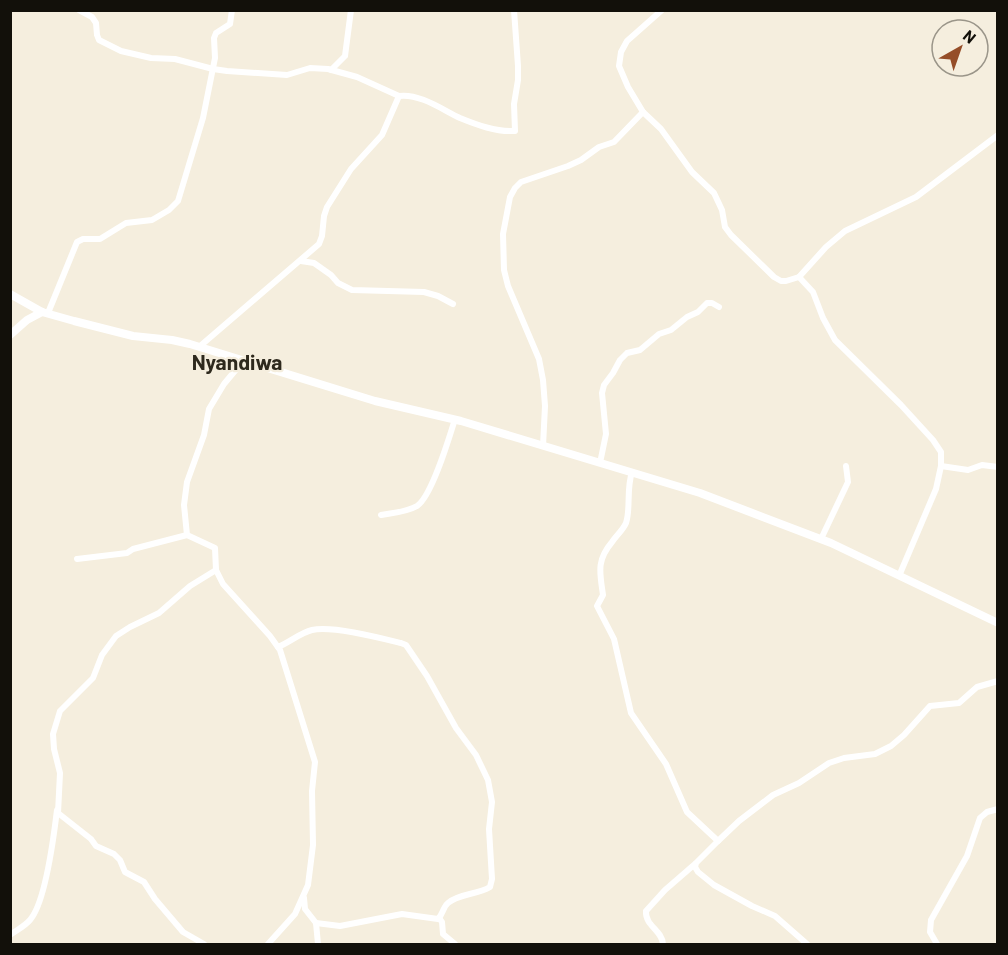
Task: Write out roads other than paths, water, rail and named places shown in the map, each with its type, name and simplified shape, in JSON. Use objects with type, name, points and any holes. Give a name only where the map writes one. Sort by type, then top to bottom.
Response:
[{"type":"street","points":[[79,10],[96,22],[99,40],[116,49],[151,58],[175,59],[213,69],[287,75],[310,68],[332,70],[357,77],[399,96],[418,99],[482,126],[514,131],[514,104],[518,80],[514,10]]},
{"type":"street","points":[[10,335],[27,320],[45,312],[77,242],[83,239],[96,240],[126,223],[152,220],[169,210],[178,201],[200,130],[215,58],[214,38],[216,33],[230,24],[232,10]]},
{"type":"street","points":[[332,70],[345,56],[351,10]]},
{"type":"street","points":[[662,10],[627,41],[621,52],[619,66],[622,75],[643,112],[661,129],[692,172],[714,194],[722,210],[725,227],[737,242],[778,280],[790,281],[799,277],[826,247],[845,231],[916,197],[998,135]]},
{"type":"street","points":[[199,347],[319,244],[327,207],[351,169],[382,135],[399,96]]},
{"type":"street","points":[[543,446],[545,406],[539,358],[508,286],[504,270],[503,234],[510,198],[521,182],[568,166],[599,147],[614,142],[643,112]]},
{"type":"street","points":[[297,262],[305,260],[314,263],[327,271],[338,283],[352,290],[424,292],[453,304]]},
{"type":"street","points":[[799,277],[813,292],[835,340],[901,405],[941,452],[941,466],[936,489],[899,576]]},
{"type":"street","points":[[10,294],[45,312],[133,336],[172,340],[199,347],[375,401],[455,420],[700,493],[821,539],[998,623]]},
{"type":"street","points":[[600,463],[606,434],[603,388],[620,360],[627,353],[640,350],[660,334],[671,330],[707,303],[719,307]]},
{"type":"street","points":[[187,535],[184,505],[187,482],[204,435],[209,409],[220,390],[244,360]]},
{"type":"street","points":[[381,515],[414,507],[423,501],[455,420]]},
{"type":"street","points":[[941,466],[968,470],[982,465],[998,467]]},
{"type":"street","points":[[821,539],[848,482],[846,466]]},
{"type":"street","points":[[632,472],[628,488],[626,523],[604,551],[600,567],[603,593],[597,608],[614,639],[631,713],[666,764],[687,812],[718,842]]},
{"type":"street","points":[[77,559],[127,553],[133,549],[187,535],[214,548],[216,570],[229,591],[278,646],[315,762],[312,791],[312,858],[304,907],[316,923],[318,945]]},
{"type":"street","points":[[10,935],[30,920],[46,879],[60,773],[53,734],[60,711],[93,678],[102,655],[116,636],[159,613],[190,586],[216,570]]},
{"type":"street","points":[[278,646],[311,630],[319,629],[345,631],[401,643],[415,657],[456,728],[476,755],[491,789],[489,829],[492,883],[486,889],[450,901],[439,918]]},
{"type":"street","points":[[663,945],[662,936],[647,919],[646,911],[664,890],[739,821],[773,795],[835,761],[872,755],[882,751],[904,735],[930,706],[959,703],[977,687],[998,681]]},
{"type":"street","points":[[57,809],[60,816],[91,839],[96,846],[114,854],[120,860],[125,872],[144,882],[183,932],[204,945]]},
{"type":"street","points":[[937,945],[930,932],[931,920],[967,856],[980,818],[987,812],[998,809]]},
{"type":"street","points":[[696,863],[695,867],[698,872],[708,882],[775,916],[807,945]]},
{"type":"street","points":[[268,945],[295,914],[305,894]]},
{"type":"street","points":[[316,923],[340,926],[402,914],[439,918]]},
{"type":"street","points":[[439,918],[443,934],[455,945]]},
{"type":"district","name":"Nyandiwa","points":[[237,361]]}]
